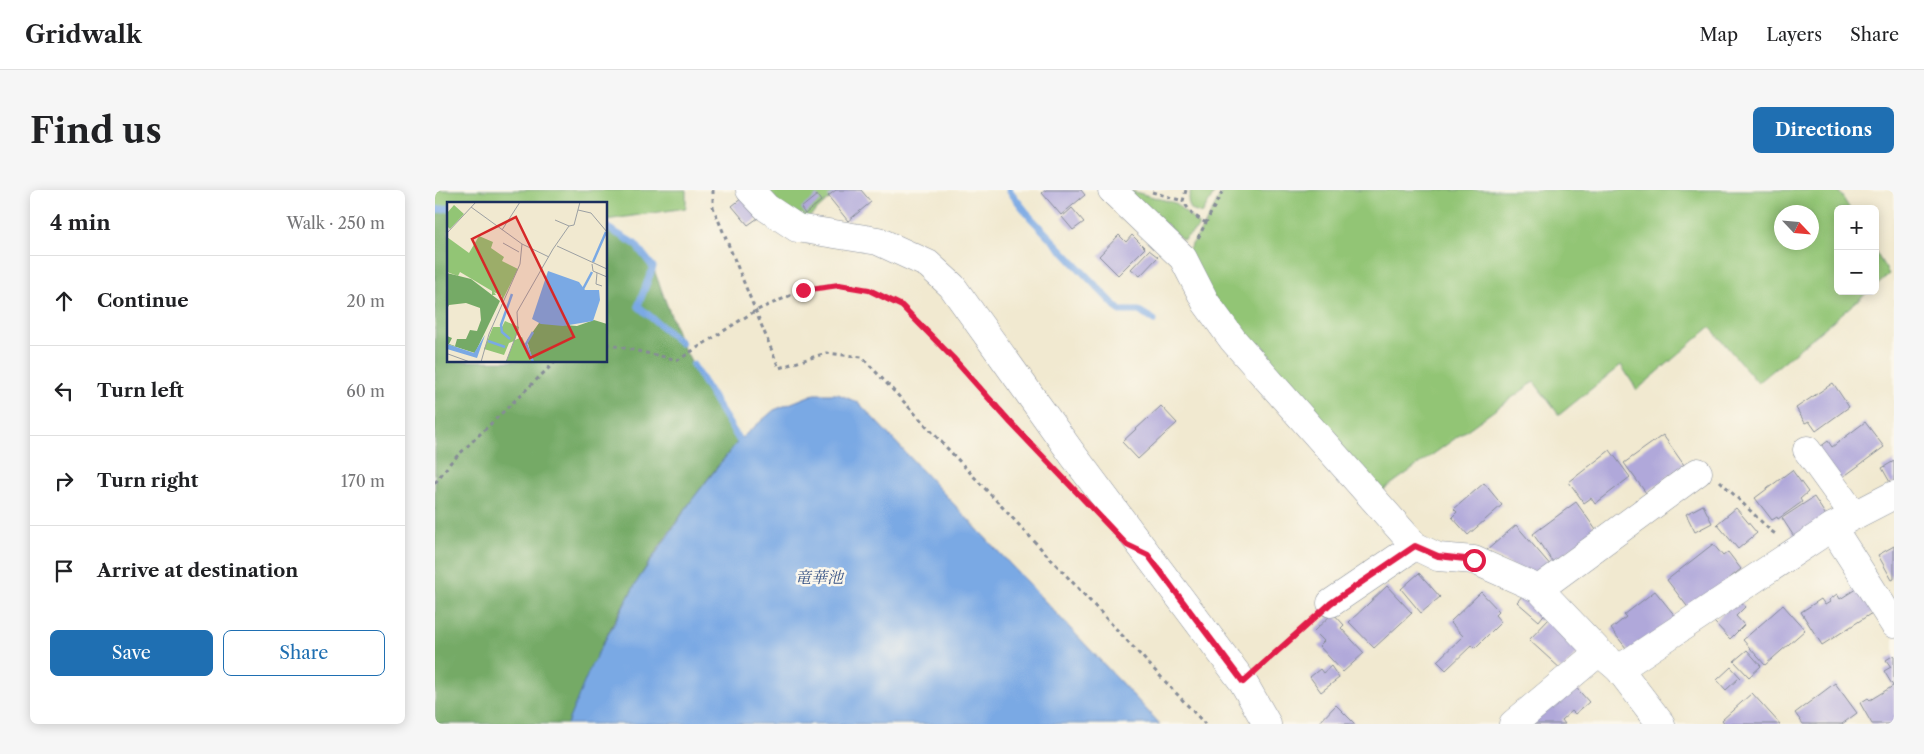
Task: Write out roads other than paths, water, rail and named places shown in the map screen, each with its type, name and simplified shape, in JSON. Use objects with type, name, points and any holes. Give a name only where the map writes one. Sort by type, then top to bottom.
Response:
[{"type":"street","points":[[750,190],[767,208],[797,228],[878,241],[928,264],[953,286],[1073,455],[1243,682],[1267,724]]},
{"type":"street","points":[[1111,190],[1183,258],[1207,303],[1233,340],[1415,546],[1438,556],[1474,560],[1539,589],[1609,660],[1661,724]]},
{"type":"street","points":[[1807,450],[1894,624]]},
{"type":"street","points":[[1539,589],[1698,472]]},
{"type":"street","points":[[1513,724],[1609,660],[1799,549],[1843,521],[1894,495]]},
{"type":"street","points":[[1331,603],[1415,546]]},
{"type":"water","name":"竜華池","points":[[814,394],[838,394],[859,403],[1160,724],[567,724],[591,666],[638,580],[692,500],[739,440],[774,410]]},
{"type":"waterway","points":[[1009,190],[1030,217],[1120,311],[1139,311],[1154,320]]},
{"type":"waterway","points":[[435,210],[447,208]]},
{"type":"waterway","points":[[607,228],[635,244],[653,267],[638,306],[681,343]]},
{"type":"waterway","points":[[693,365],[739,440]]}]
